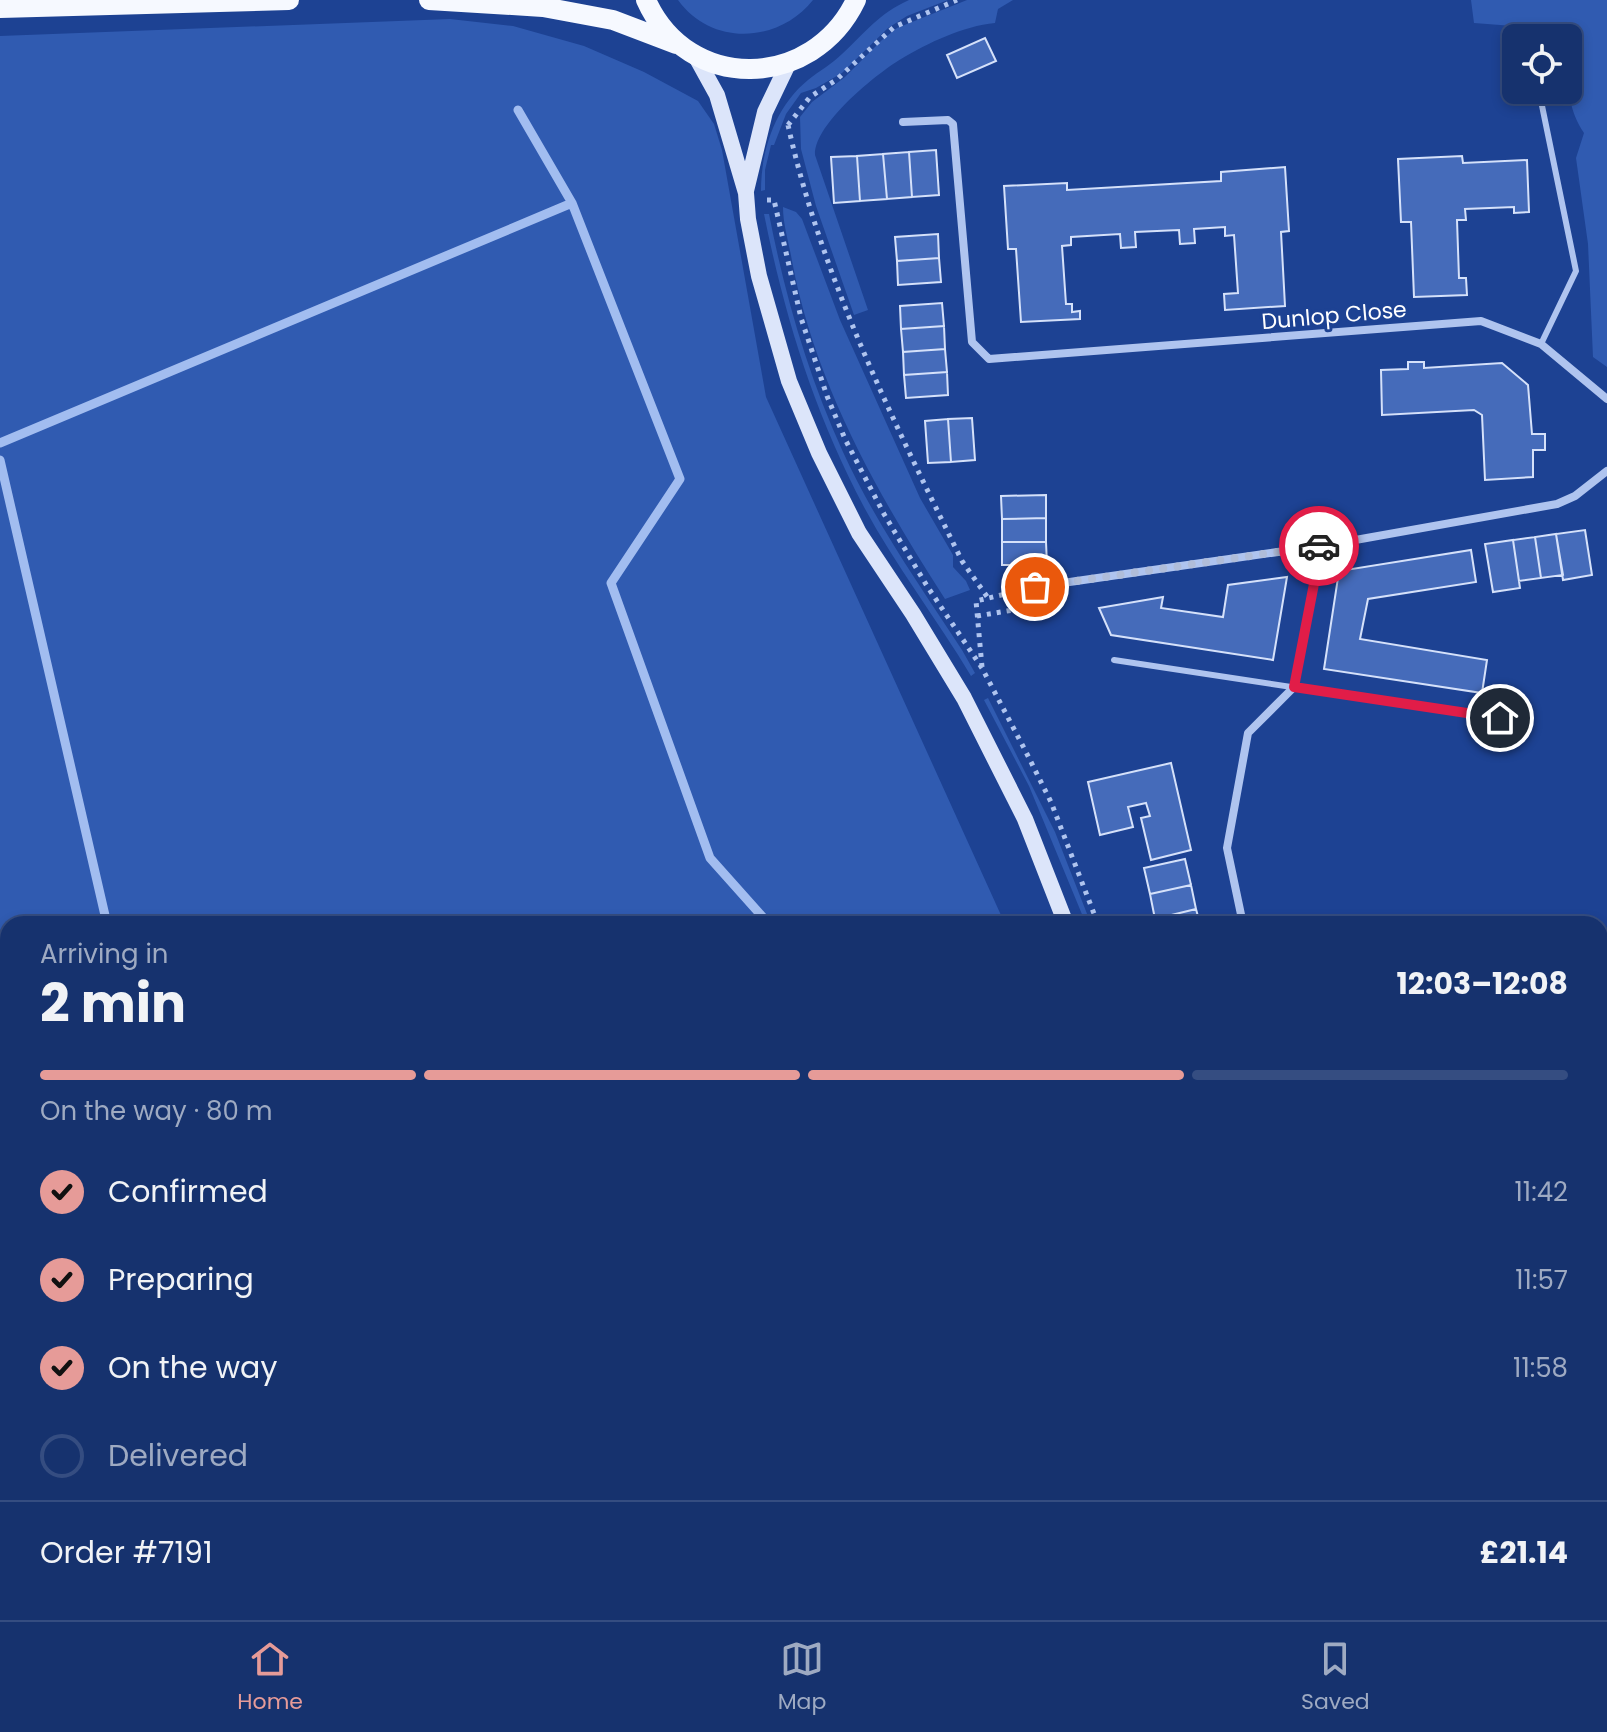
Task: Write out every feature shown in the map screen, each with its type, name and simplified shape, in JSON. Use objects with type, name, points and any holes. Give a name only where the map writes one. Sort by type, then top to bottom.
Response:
[{"type":"main road","points":[[0,8],[289,0]]},
{"type":"main road","points":[[429,0],[543,7],[613,20],[726,67],[757,70],[788,64],[811,53],[832,37],[848,17],[856,0]]},
{"type":"main road","points":[[646,0],[654,18],[688,51]]},
{"type":"street","points":[[688,51],[717,95],[746,197],[759,276],[789,381],[819,453],[859,533],[964,698],[1025,819],[1063,916]]},
{"type":"street","points":[[746,197],[765,112],[788,64]]},
{"type":"street","name":"Dunlop Close","points":[[903,122],[948,120],[953,124],[972,342],[989,359],[1481,321],[1541,344],[1607,399]]},
{"type":"street","points":[[1035,587],[1333,544],[1557,504],[1575,496],[1607,471]]},
{"type":"street","points":[[1241,916],[1227,848],[1248,733],[1294,687],[1319,558],[1333,544]]},
{"type":"lane","points":[[1541,344],[1576,271],[1542,104]]},
{"type":"lane","points":[[1114,660],[1529,723]]},
{"type":"path","points":[[785,132],[810,97],[836,80],[894,27],[957,0]]},
{"type":"path","points":[[788,125],[801,185],[844,310],[957,551],[988,598]]},
{"type":"path","points":[[774,192],[801,318],[845,439],[898,538],[982,668],[1051,802],[1095,916]]},
{"type":"path","points":[[746,197],[774,200]]},
{"type":"path","points":[[964,698],[982,668],[976,601],[1035,587]]},
{"type":"shaded area","points":[[678,0],[813,0],[782,25],[746,34],[709,26],[692,15]]},
{"type":"shaded area","points":[[909,0],[948,0],[907,16],[888,28],[842,73],[801,93],[786,114],[774,145],[771,145],[765,170],[765,190],[761,191],[767,145],[787,103],[808,80],[838,58],[881,17]]},
{"type":"shaded area","points":[[967,0],[1013,0],[998,9],[995,23],[946,36],[890,66],[848,101],[824,129],[817,143],[815,155],[868,310],[854,315],[816,206],[801,149],[800,117],[812,102],[845,77],[897,28]]},
{"type":"shaded area","points":[[1471,0],[1607,0],[1607,367],[1593,357],[1588,244],[1576,158],[1584,133],[1571,104],[1582,104],[1582,24],[1474,23]]},
{"type":"shaded area","points":[[450,19],[513,26],[584,46],[644,72],[698,101],[714,124],[722,150],[766,397],[1001,916],[0,916],[0,36]]},
{"type":"shaded area","points":[[783,207],[796,212],[802,219],[840,320],[920,498],[953,555],[953,567],[970,590],[945,599],[896,520],[852,437],[816,351],[802,307]]},
{"type":"shaded area","points":[[764,214],[769,214],[790,305],[830,423],[884,529],[975,673],[971,676],[876,529],[830,436],[803,364],[781,290]]},
{"type":"shaded area","points":[[988,698],[1055,832],[1088,916],[1083,916],[1029,786],[984,700]]},
{"type":"building","points":[[985,38],[996,61],[957,78],[947,55]]},
{"type":"building","points":[[936,150],[939,195],[912,197],[909,152]]},
{"type":"building","points":[[909,152],[912,197],[887,199],[883,154]]},
{"type":"building","points":[[883,154],[887,199],[860,201],[857,156]]},
{"type":"building","points":[[857,156],[860,201],[834,203],[831,157]]},
{"type":"building","points":[[1462,156],[1463,163],[1527,160],[1529,212],[1514,213],[1514,207],[1465,209],[1466,220],[1457,220],[1459,278],[1466,278],[1467,295],[1414,297],[1411,222],[1401,222],[1398,159]]},
{"type":"building","points":[[1285,167],[1289,231],[1281,232],[1285,306],[1225,310],[1224,294],[1238,293],[1234,235],[1225,236],[1225,227],[1194,229],[1195,243],[1180,244],[1179,230],[1135,232],[1136,247],[1121,248],[1120,234],[1071,237],[1071,245],[1062,246],[1066,304],[1072,304],[1072,312],[1080,311],[1080,319],[1021,322],[1016,249],[1008,249],[1004,186],[1067,183],[1067,190],[1221,181],[1221,172]]},
{"type":"building","points":[[938,234],[939,258],[897,261],[895,237]]},
{"type":"building","points":[[939,258],[941,282],[898,285],[897,261]]},
{"type":"building","points":[[942,303],[944,326],[901,329],[900,306]]},
{"type":"building","points":[[944,326],[945,349],[903,352],[901,329]]},
{"type":"building","points":[[945,349],[947,372],[904,375],[903,352]]},
{"type":"building","points":[[1408,362],[1424,362],[1424,368],[1502,363],[1528,385],[1532,434],[1545,434],[1545,450],[1533,450],[1533,477],[1485,480],[1482,415],[1474,410],[1382,415],[1381,370],[1408,369]]},
{"type":"building","points":[[947,372],[948,395],[906,398],[904,375]]},
{"type":"building","points":[[972,418],[975,460],[951,462],[948,419]]},
{"type":"building","points":[[948,419],[951,462],[928,463],[925,421]]},
{"type":"building","points":[[1046,495],[1046,518],[1002,519],[1001,496]]},
{"type":"building","points":[[1046,518],[1046,542],[1002,542],[1002,519]]},
{"type":"building","points":[[1585,530],[1592,575],[1563,580],[1556,534]]},
{"type":"building","points":[[1556,534],[1563,575],[1541,578],[1535,537]]},
{"type":"building","points":[[1535,537],[1541,578],[1519,581],[1513,540]]},
{"type":"building","points":[[1513,540],[1520,588],[1493,592],[1485,544]]},
{"type":"building","points":[[1002,542],[1046,542],[1047,565],[1002,565]]},
{"type":"building","points":[[1471,550],[1476,582],[1368,599],[1360,639],[1487,660],[1482,693],[1324,669],[1339,571]]},
{"type":"building","points":[[1287,577],[1273,660],[1111,635],[1099,608],[1163,597],[1161,608],[1223,617],[1228,585]]},
{"type":"building","points":[[1171,763],[1191,850],[1151,860],[1141,818],[1150,816],[1146,803],[1128,807],[1133,827],[1100,835],[1088,782]]},
{"type":"building","points":[[1185,859],[1191,885],[1150,894],[1144,868]]},
{"type":"building","points":[[1191,885],[1196,909],[1154,916],[1150,894]]},
{"type":"building","points":[[1196,909],[1198,916],[1167,916]]},
{"type":"waterway","points":[[518,110],[572,203],[680,479],[611,583],[710,858],[762,916]]},
{"type":"waterway","points":[[0,443],[572,203]]},
{"type":"waterway","points":[[0,460],[105,916]]},
{"type":"way so far","points":[[1035,587],[1319,546]]},
{"type":"route","points":[[1319,546],[1333,544],[1319,558],[1294,687],[1500,718]]}]
